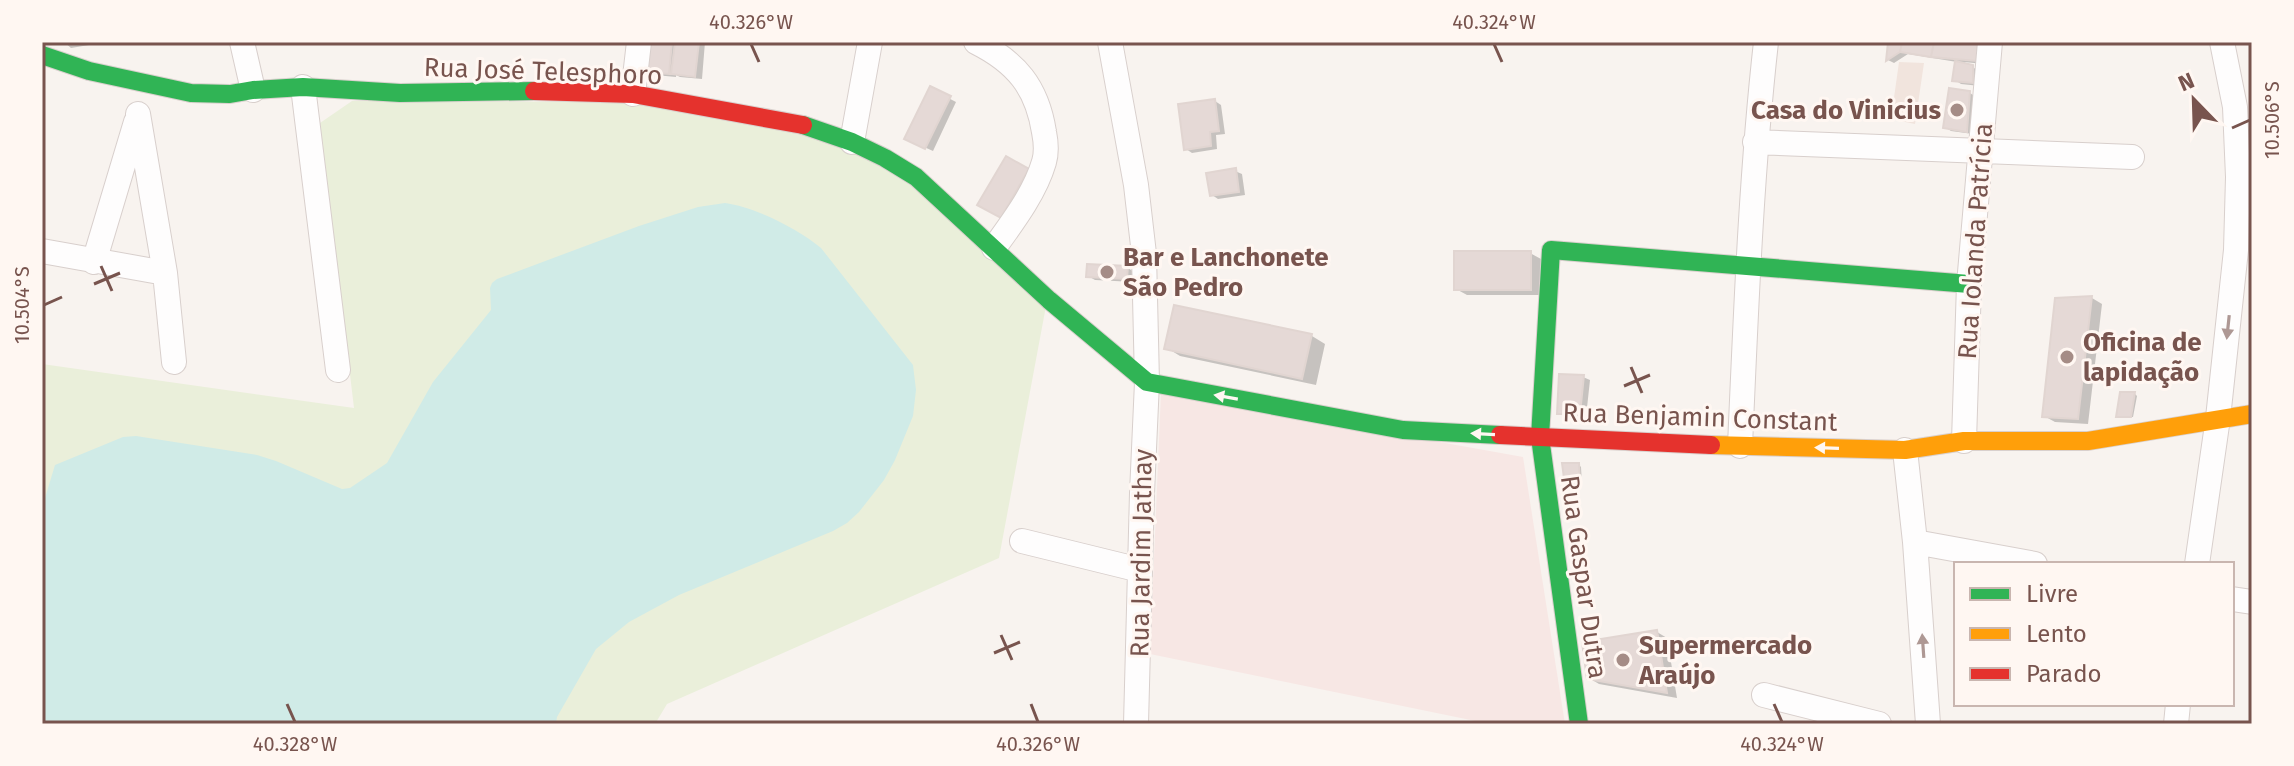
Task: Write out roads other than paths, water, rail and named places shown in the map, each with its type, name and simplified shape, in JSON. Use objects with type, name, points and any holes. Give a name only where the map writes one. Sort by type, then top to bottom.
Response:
[{"type":"street","points":[[242,42],[253,90]]},
{"type":"street","points":[[633,94],[639,42]]},
{"type":"street","points":[[852,142],[870,42]]},
{"type":"street","points":[[976,42],[1015,68],[1030,86],[1046,146],[1040,175],[994,248]]},
{"type":"street","name":"Rua Jardim Jathay","points":[[1110,42],[1138,199],[1144,254],[1147,382],[1136,724]]},
{"type":"street","points":[[1740,446],[1755,142],[1766,42]]},
{"type":"street","name":"Rua Iolanda Patrícia","points":[[1964,441],[1969,284],[1990,42]]},
{"type":"street","points":[[2197,562],[2244,248],[2235,107],[2222,42]]},
{"type":"street","name":"Rua José Telesphoro","points":[[42,55],[89,71],[191,93],[230,94],[303,87],[400,93],[520,91],[633,94],[801,124],[852,142],[916,177],[1099,344],[1147,382]]},
{"type":"street","points":[[94,262],[138,114],[143,83]]},
{"type":"street","points":[[303,87],[338,370]]},
{"type":"street","points":[[138,114],[165,273],[174,362]]},
{"type":"street","points":[[1755,142],[2132,157]]},
{"type":"street","name":"Rua Gaspar Dutra","points":[[1579,724],[1540,437],[1551,250],[1747,267]]},
{"type":"street","points":[[42,251],[165,273]]},
{"type":"street","points":[[1747,267],[1969,284]]},
{"type":"street","name":"Rua Benjamin Constant","points":[[1147,382],[1403,430],[1740,446],[1905,450],[1964,441],[2088,441],[2252,414]]},
{"type":"street","points":[[1905,450],[1928,724]]},
{"type":"street","points":[[1022,541],[1140,570]]},
{"type":"street","points":[[1915,542],[2024,562]]},
{"type":"street","points":[[1764,695],[1879,724]]},
{"type":"water","points":[[725,203],[776,220],[821,248],[913,365],[916,390],[913,416],[895,460],[884,480],[847,523],[679,595],[629,622],[596,649],[557,717],[556,724],[42,724],[42,508],[55,465],[123,437],[136,436],[257,455],[342,489],[350,488],[387,463],[433,382],[491,310],[490,288],[497,279],[639,226],[698,207]]},
{"type":"place","name":"Casa do Vinicius","points":[[1957,110]]},
{"type":"place","name":"Bar e Lanchonete São Pedro","points":[[1107,272]]},
{"type":"place","name":"Oficina de lapidação","points":[[2067,357]]},
{"type":"place","name":"Supermercado Araújo","points":[[1623,660]]}]
